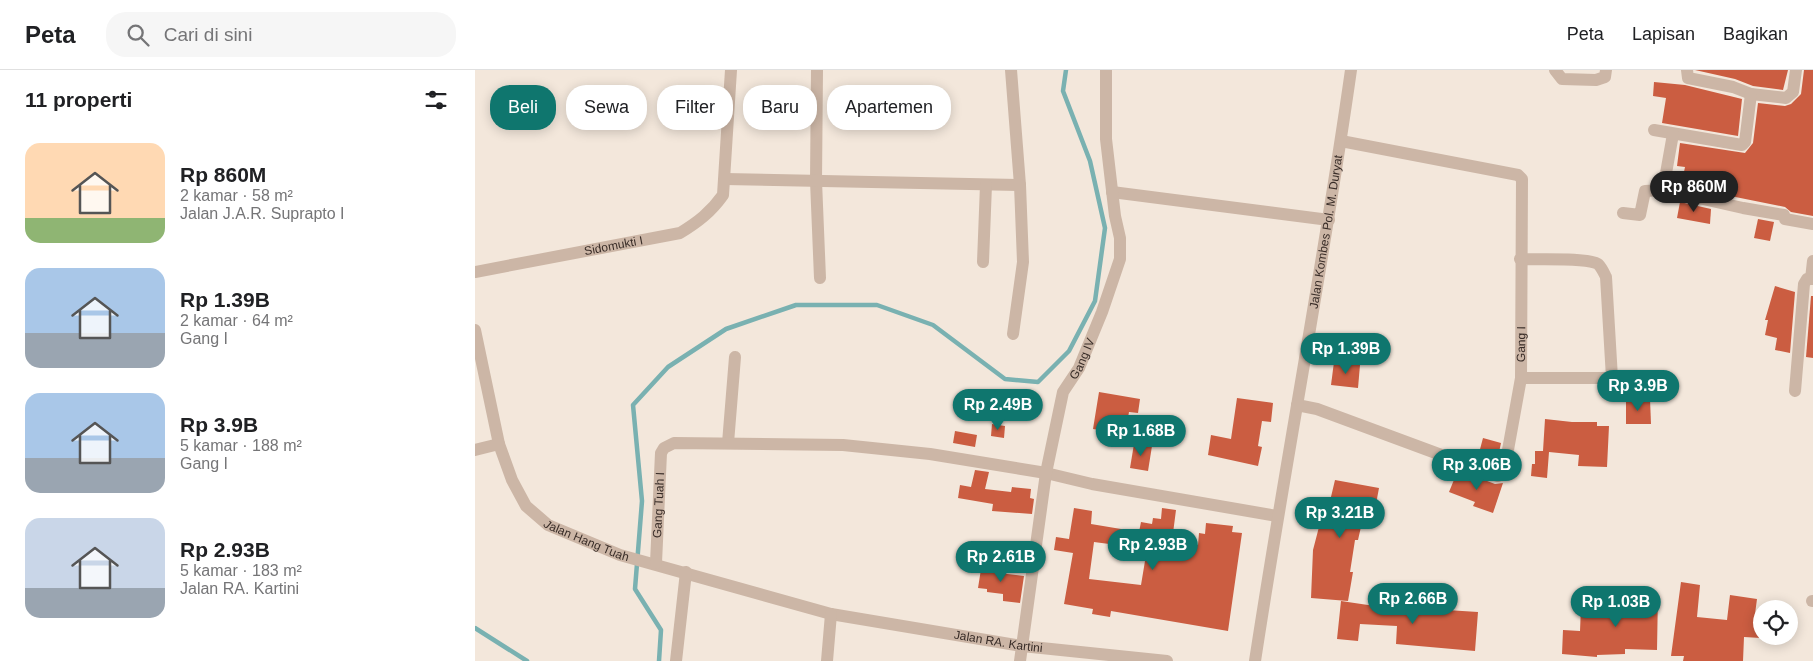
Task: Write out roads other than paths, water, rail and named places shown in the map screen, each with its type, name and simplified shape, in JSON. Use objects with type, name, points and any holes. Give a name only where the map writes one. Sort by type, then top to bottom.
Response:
[{"type":"street","name":"Sidomukti I","points":[[475,272],[680,233],[712,210],[723,195],[731,70]]},
{"type":"street","points":[[817,70],[816,181],[820,278]]},
{"type":"street","points":[[1011,70],[1020,185],[1023,262],[1013,334]]},
{"type":"street","name":"Gang IV","points":[[1020,661],[1046,473],[1063,392],[1079,368],[1118,269],[1120,238],[1106,139],[1106,70]]},
{"type":"street","name":"Jalan Kombes Pol. M. Duryat","points":[[1255,661],[1277,516],[1329,220],[1351,70]]},
{"type":"street","points":[[1555,70],[1562,79],[1596,80],[1605,77],[1606,70]]},
{"type":"street","points":[[1687,70],[1688,78],[1733,87],[1751,94],[1790,97],[1793,92],[1796,70]]},
{"type":"street","points":[[1655,130],[1742,146],[1745,142],[1751,94]]},
{"type":"street","points":[[1663,190],[1673,134]]},
{"type":"street","name":"Gang I","points":[[1297,405],[1317,409],[1498,476],[1504,472],[1521,378],[1520,259],[1522,179],[1518,175],[1341,142]]},
{"type":"street","points":[[725,179],[986,186],[1020,185]]},
{"type":"street","points":[[983,262],[986,186]]},
{"type":"street","points":[[1623,213],[1640,215],[1642,189],[1663,190],[1784,215],[1785,219],[1813,224]]},
{"type":"street","points":[[1112,192],[1329,220]]},
{"type":"street","points":[[1520,259],[1581,261],[1597,264],[1603,270],[1606,278],[1612,378]]},
{"type":"street","points":[[1795,391],[1804,284],[1807,279],[1812,279],[1813,261]]},
{"type":"street","name":"Jalan Hang Tuah","points":[[475,330],[499,444],[512,480],[525,506],[548,525],[619,555],[651,562],[831,614]]},
{"type":"street","points":[[735,358],[728,443],[843,445],[930,454],[1046,473],[1092,484],[1277,516]]},
{"type":"street","points":[[1521,378],[1665,380]]},
{"type":"street","name":"Gang Tuah I","points":[[651,562],[661,453],[664,448],[674,443],[728,443]]},
{"type":"street","points":[[475,450],[499,444]]},
{"type":"street","points":[[676,661],[686,572]]},
{"type":"street","points":[[827,661],[831,614]]},
{"type":"street","name":"Jalan RA. Kartini","points":[[831,614],[1022,646],[1167,661]]},
{"type":"waterway","points":[[659,661],[661,630],[635,589],[642,501],[633,405],[668,367],[726,329],[796,305],[877,305],[933,325],[1005,379],[1038,382],[1069,351],[1095,301],[1105,228],[1090,161],[1063,91],[1066,70]]},
{"type":"waterway","points":[[475,628],[527,661]]}]
